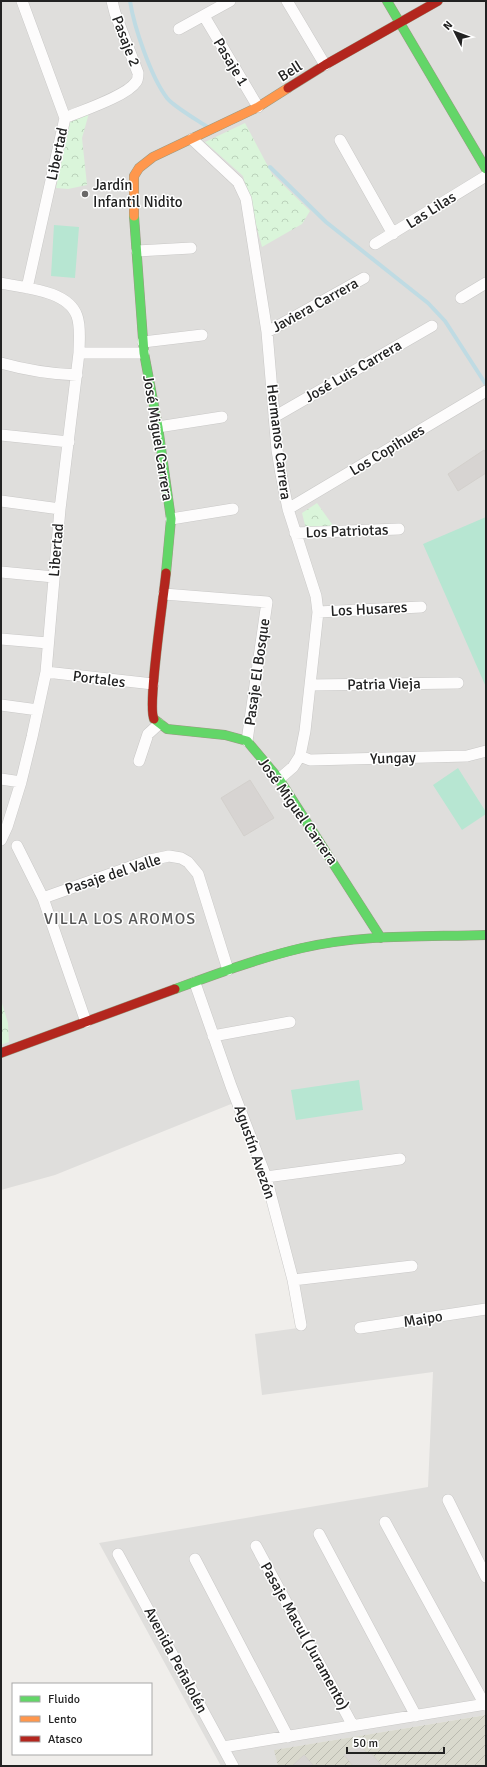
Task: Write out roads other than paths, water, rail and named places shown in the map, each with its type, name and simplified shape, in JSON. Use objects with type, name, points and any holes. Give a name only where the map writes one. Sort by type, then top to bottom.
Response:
[{"type":"street","name":"Libertad","points":[[22,1],[64,118],[27,288]]},
{"type":"street","name":"Pasaje 2","points":[[64,118],[122,94],[132,88],[137,81],[138,73],[115,13],[112,1]]},
{"type":"street","points":[[179,29],[230,1]]},
{"type":"street","points":[[287,1],[325,65]]},
{"type":"street","points":[[387,1],[486,169]]},
{"type":"street","name":"Bell","points":[[153,157],[258,107],[325,65],[438,1]]},
{"type":"street","name":"Pasaje 1","points":[[204,16],[258,107]]},
{"type":"street","name":"Hermanos Carrera","points":[[192,139],[238,182],[246,199],[267,332],[278,456],[288,509],[314,589],[318,612],[305,731],[300,756],[293,767],[279,779]]},
{"type":"street","points":[[340,140],[393,234]]},
{"type":"street","name":"José Miguel Carrera","points":[[153,157],[139,168],[134,176],[134,215],[144,348],[158,427],[171,519],[153,684],[152,711],[154,718],[159,724],[167,729],[226,735],[248,741],[279,779],[382,938]]},
{"type":"street","name":"Las Lilas","points":[[375,244],[486,176]]},
{"type":"street","points":[[137,251],[191,248]]},
{"type":"street","name":"Javiera Carrera","points":[[267,332],[364,278]]},
{"type":"street","name":"Libertad","points":[[1,283],[59,296],[70,305],[76,314],[79,327],[80,353],[60,509],[46,672],[21,782],[7,827],[1,840]]},
{"type":"street","points":[[461,298],[486,283]]},
{"type":"street","name":"José Luis Carrera","points":[[274,417],[432,326]]},
{"type":"street","points":[[80,353],[144,348],[202,335]]},
{"type":"street","points":[[1,362],[20,369],[55,374],[77,375]]},
{"type":"street","name":"Los Copihues","points":[[288,509],[486,391]]},
{"type":"street","points":[[158,427],[222,417]]},
{"type":"street","points":[[1,435],[69,442]]},
{"type":"street","points":[[1,502],[60,509]]},
{"type":"street","points":[[171,519],[233,509]]},
{"type":"street","name":"Los Patriotas","points":[[295,533],[399,529]]},
{"type":"street","points":[[1,572],[54,577]]},
{"type":"street","name":"Pasaje El Bosque","points":[[164,594],[267,602],[248,741]]},
{"type":"street","name":"Los Husares","points":[[318,612],[421,607]]},
{"type":"street","points":[[1,639],[48,644]]},
{"type":"street","name":"Portales","points":[[46,672],[153,684]]},
{"type":"street","name":"Patria Vieja","points":[[310,685],[458,683]]},
{"type":"street","points":[[1,705],[38,710]]},
{"type":"street","points":[[139,761],[148,734],[159,724]]},
{"type":"street","name":"Yungay","points":[[300,756],[310,760],[467,756],[486,751]]},
{"type":"street","points":[[1,778],[21,782]]},
{"type":"street","points":[[17,846],[43,898],[86,1022]]},
{"type":"street","name":"Pasaje del Valle","points":[[43,898],[150,860],[169,856],[180,858],[188,862],[198,874],[228,970]]},
{"type":"street","points":[[1,1053],[228,970],[302,948],[359,939],[486,935]]},
{"type":"street","name":"Agustín Avezón","points":[[195,983],[266,1177],[293,1280],[301,1325]]},
{"type":"street","points":[[214,1036],[290,1022]]},
{"type":"street","points":[[266,1177],[400,1159]]},
{"type":"street","points":[[293,1280],[412,1266]]},
{"type":"street","name":"Maipo","points":[[360,1328],[486,1309]]},
{"type":"street","points":[[448,1500],[486,1577]]},
{"type":"street","points":[[223,1747],[485,1704],[385,1522]]},
{"type":"street","points":[[319,1534],[416,1716]]},
{"type":"street","name":"Pasaje Macul (Juramento)","points":[[256,1546],[353,1726]]},
{"type":"street","name":"Avenida Peñalolén","points":[[118,1554],[233,1766]]},
{"type":"street","points":[[195,1559],[288,1737]]},
{"type":"waterway","points":[[130,1],[135,24],[144,51],[161,89],[174,105],[206,126]]},
{"type":"waterway","points":[[270,167],[326,222],[428,303],[445,321],[485,383]]},
{"type":"place","name":"Jardín Infantil Nidito","points":[[85,194]]},
{"type":"district","name":"VILLA LOS AROMOS","points":[[120,919]]}]
